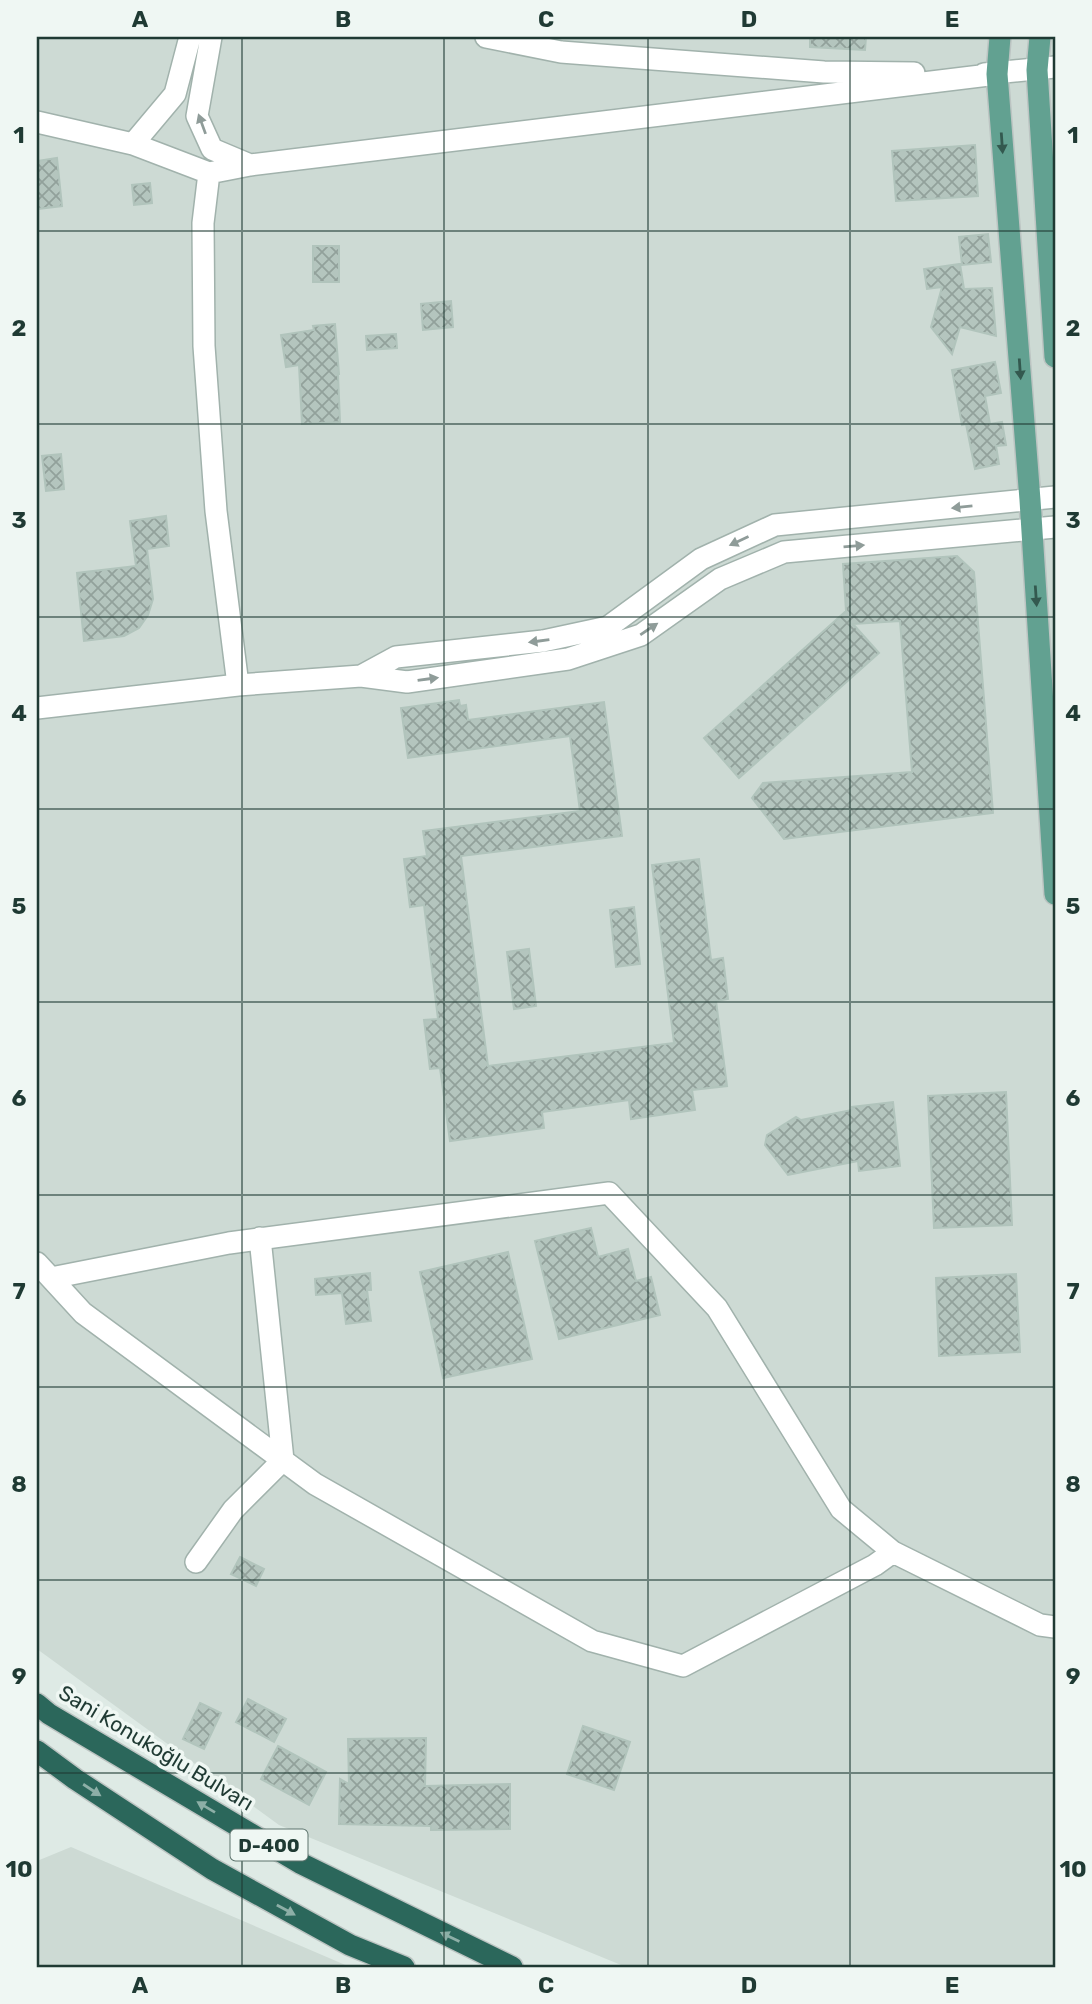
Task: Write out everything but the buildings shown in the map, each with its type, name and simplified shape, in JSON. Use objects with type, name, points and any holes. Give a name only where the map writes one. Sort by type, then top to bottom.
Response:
[{"type":"highway","name":"Sani Konukoğlu Bulvarı","points":[[37,1704],[49,1714],[300,1863],[512,1967]]},
{"type":"highway","name":"D-400","points":[[37,1751],[212,1870],[350,1945],[404,1967]]},
{"type":"main road","points":[[1000,37],[997,75],[1030,500],[1055,894]]},
{"type":"main road","points":[[1040,37],[1046,69],[1055,357]]},
{"type":"street","points":[[133,144],[175,94],[190,37]]},
{"type":"street","points":[[211,37],[197,116],[212,149],[250,165]]},
{"type":"street","points":[[486,37],[561,52],[824,72],[997,75]]},
{"type":"street","points":[[37,122],[133,144],[209,173],[250,165],[1046,69]]},
{"type":"street","points":[[209,173],[203,223],[204,346],[216,511],[238,685]]},
{"type":"street","points":[[360,676],[396,657],[543,641],[608,627],[701,559],[775,525],[1055,497]]},
{"type":"street","points":[[37,708],[238,685],[360,676],[407,682],[568,659],[641,635],[720,579],[784,552],[1055,527]]},
{"type":"street","points":[[51,1278],[229,1242],[610,1193],[717,1308],[841,1509],[893,1552],[1040,1625],[1055,1627]]},
{"type":"street","points":[[260,1238],[283,1461]]},
{"type":"street","points":[[37,1263],[83,1313],[315,1484],[592,1641],[682,1666],[875,1565],[893,1552]]},
{"type":"street","points":[[196,1562],[233,1510],[283,1461]]},
{"type":"shaded area","points":[[37,37],[1055,37],[1055,1967],[626,1967],[279,1825],[37,1649]]},
{"type":"shaded area","points":[[71,1847],[350,1967],[37,1967],[37,1861]]}]
